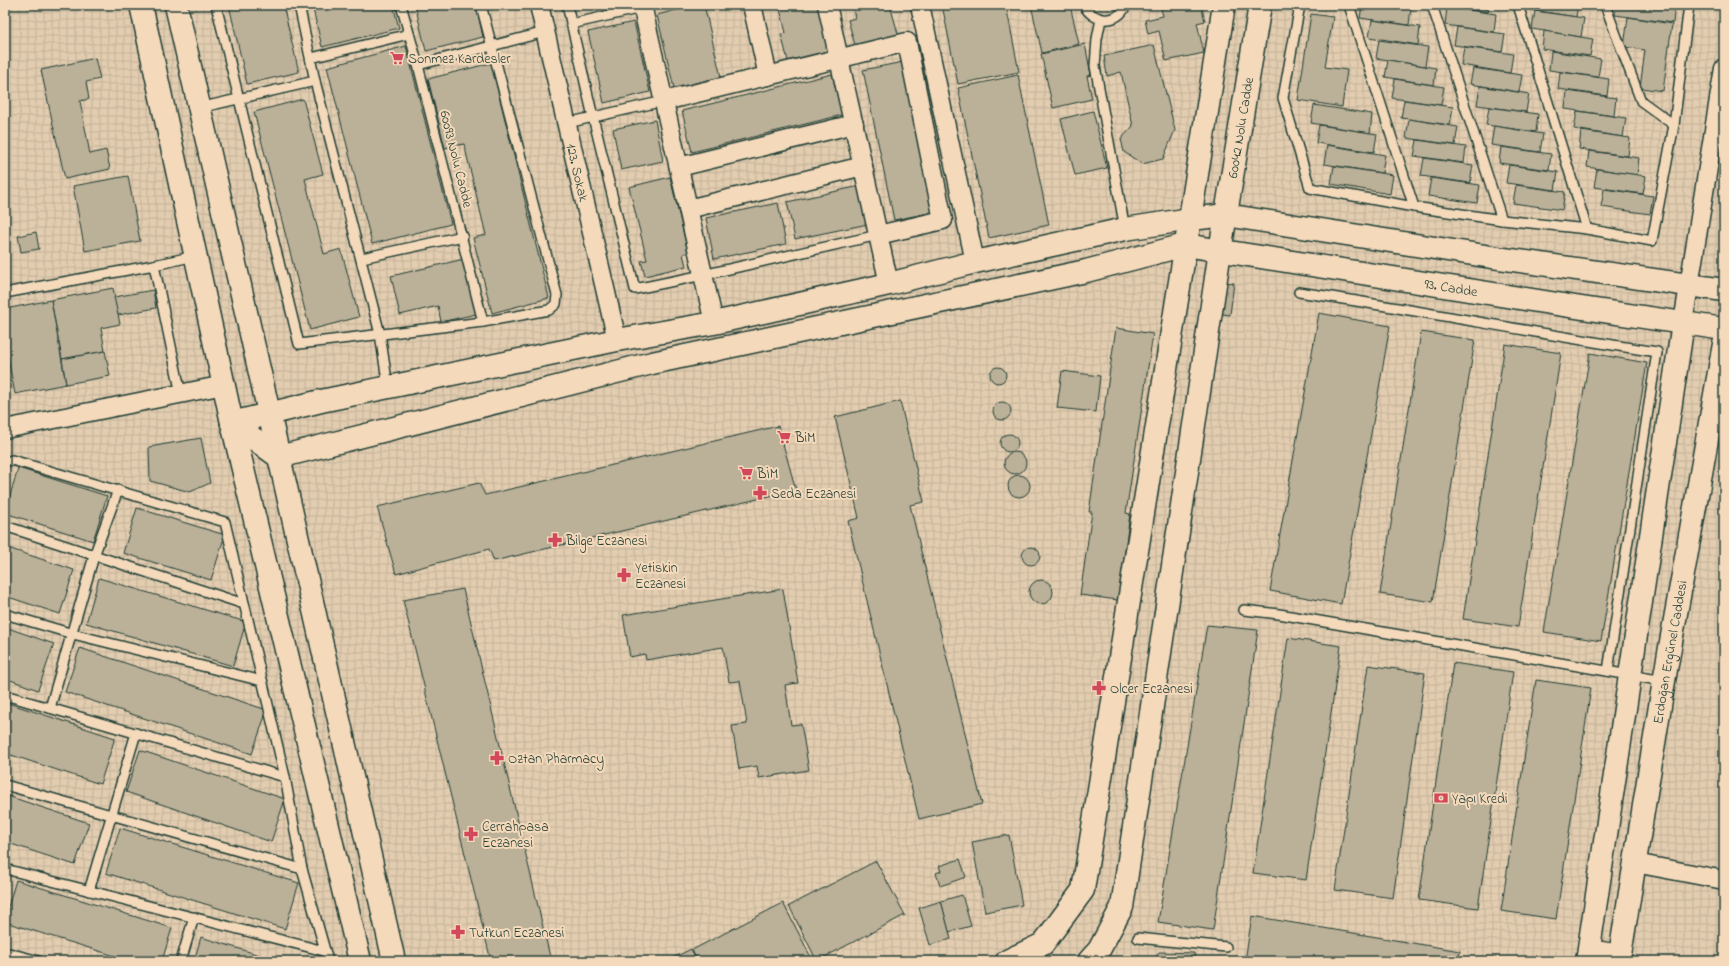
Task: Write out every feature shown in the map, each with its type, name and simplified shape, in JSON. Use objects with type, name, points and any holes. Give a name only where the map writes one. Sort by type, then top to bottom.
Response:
[{"type":"street","points":[[141,5],[232,423],[360,961]]},
{"type":"street","points":[[176,5],[394,961]]},
{"type":"street","name":"123. Sokak","points":[[541,5],[545,32],[617,340]]},
{"type":"street","points":[[752,5],[768,76]]},
{"type":"street","points":[[827,5],[889,284]]},
{"type":"street","points":[[920,5],[975,262]]},
{"type":"street","points":[[1007,961],[1043,944],[1083,890],[1224,5]]},
{"type":"street","name":"60042 Nolu Cadde","points":[[1089,961],[1100,950],[1122,907],[1220,250],[1260,5]]},
{"type":"street","points":[[642,6],[714,323]]},
{"type":"street","points":[[664,102],[907,42],[943,220],[878,235]]},
{"type":"street","points":[[1620,957],[1588,955],[1683,323],[1724,68]]},
{"type":"street","points":[[678,166],[854,124]]},
{"type":"street","points":[[688,209],[863,166]]},
{"type":"street","points":[[232,423],[388,387],[617,340],[714,323],[889,284],[975,262],[1125,230],[1191,219],[1226,216],[1724,290]]},
{"type":"street","points":[[279,457],[652,363],[1086,272],[1185,245]]},
{"type":"street","name":"93. Cadde","points":[[1185,245],[1724,329]]},
{"type":"street","name":"Erdoğan Ergünel Caddesi","points":[[1620,957],[1664,681],[1724,344]]},
{"type":"street","points":[[5,429],[224,385]]},
{"type":"street","points":[[232,423],[279,457]]},
{"type":"street","points":[[1635,863],[1724,880]]},
{"type":"lane","points":[[216,5],[299,344],[483,322],[553,308],[557,300],[481,5]]},
{"type":"lane","points":[[299,5],[315,81],[362,258],[380,334],[388,387]]},
{"type":"lane","name":"60093 Nolu Cadde","points":[[401,5],[463,236],[483,322]]},
{"type":"lane","points":[[567,5],[635,289],[878,235]]},
{"type":"lane","points":[[1084,5],[1090,14],[1101,20],[1115,18],[1120,14],[1126,5]]},
{"type":"lane","points":[[1300,5],[1283,98],[1310,188],[1414,207],[1502,220],[1587,229],[1652,241],[1674,125],[1689,5]]},
{"type":"lane","points":[[1348,5],[1414,207]]},
{"type":"lane","points":[[1432,5],[1502,220]]},
{"type":"lane","points":[[1518,5],[1587,229]]},
{"type":"lane","points":[[1605,5],[1640,101],[1674,125]]},
{"type":"lane","points":[[571,24],[642,6]]},
{"type":"lane","points":[[1101,20],[1097,39],[1095,66],[1125,230]]},
{"type":"lane","points":[[418,65],[545,32]]},
{"type":"lane","points":[[311,58],[409,34]]},
{"type":"lane","points":[[199,108],[315,81]]},
{"type":"lane","points":[[567,123],[664,102]]},
{"type":"lane","points":[[362,258],[463,236]]},
{"type":"lane","points":[[5,293],[195,256]]},
{"type":"lane","points":[[154,265],[181,394]]},
{"type":"lane","points":[[1299,292],[1407,309],[1578,340],[1658,352],[1608,671]]},
{"type":"lane","points":[[5,462],[12,460],[225,522],[285,776],[302,869],[328,961]]},
{"type":"lane","points":[[50,708],[73,634],[94,556],[118,490]]},
{"type":"lane","points":[[5,526],[244,604]]},
{"type":"lane","points":[[1244,610],[1279,614],[1664,681]]},
{"type":"lane","points":[[5,614],[73,634],[262,681]]},
{"type":"lane","points":[[5,695],[285,776]]},
{"type":"lane","points":[[89,891],[136,733]]},
{"type":"lane","points":[[5,785],[112,814],[302,869]]},
{"type":"lane","points":[[5,869],[324,951]]},
{"type":"lane","points":[[181,961],[194,917]]},
{"type":"lane","points":[[1138,938],[1226,947]]},
{"type":"lane","points":[[5,952],[39,961]]},
{"type":"shaded area","points":[[5,5],[1724,5],[1724,961],[5,961]]},
{"type":"building","points":[[229,5],[283,5],[299,72],[247,84]]},
{"type":"building","points":[[312,5],[393,5],[399,28],[322,47]]},
{"type":"building","points":[[415,5],[476,5],[483,37],[426,51]]},
{"type":"building","points":[[696,5],[704,5],[721,77],[674,88],[657,15]]},
{"type":"building","points":[[779,5],[824,5],[836,49],[788,61],[781,34],[786,33]]},
{"type":"building","points":[[852,5],[890,5],[899,37],[856,49],[848,20],[855,18]]},
{"type":"building","points":[[942,5],[1006,5],[1019,72],[958,84]]},
{"type":"building","points":[[1031,5],[1070,5],[1079,44],[1042,53]]},
{"type":"building","points":[[1160,5],[1201,5],[1205,21],[1197,23],[1204,53],[1166,61],[1159,31],[1148,34],[1145,20],[1163,16]]},
{"type":"building","points":[[1362,5],[1398,5],[1411,7],[1409,25],[1360,18]]},
{"type":"building","points":[[1440,5],[1489,5],[1488,12]]},
{"type":"building","points":[[1528,5],[1578,5],[1576,17],[1527,9]]},
{"type":"building","points":[[1616,5],[1675,5],[1673,23],[1615,15]]},
{"type":"building","points":[[1447,7],[1496,14],[1494,32],[1445,25]]},
{"type":"building","points":[[1535,11],[1584,18],[1581,37],[1532,29]]},
{"type":"building","points":[[1311,14],[1333,17],[1325,67],[1347,70],[1342,107],[1298,100]]},
{"type":"building","points":[[1628,17],[1672,24],[1663,91],[1640,88],[1645,50],[1624,47]]},
{"type":"building","points":[[1372,20],[1420,27],[1418,45],[1369,37]]},
{"type":"building","points":[[634,22],[650,92],[604,103],[588,32]]},
{"type":"building","points":[[1457,27],[1505,34],[1502,52],[1454,45]]},
{"type":"building","points":[[1544,31],[1593,39],[1590,56],[1542,49]]},
{"type":"building","points":[[1379,40],[1428,47],[1425,66],[1376,58]]},
{"type":"building","points":[[1085,44],[1091,75],[1087,76],[1092,99],[1053,108],[1041,54]]},
{"type":"building","points":[[1154,45],[1175,130],[1163,159],[1142,164],[1124,152],[1121,139],[1133,126],[1121,72],[1107,76],[1104,56]]},
{"type":"building","points":[[406,46],[451,224],[372,244],[327,67]]},
{"type":"building","points":[[1464,47],[1513,54],[1510,73],[1461,65]]},
{"type":"building","points":[[1551,51],[1601,59],[1598,77],[1549,70]]},
{"type":"building","points":[[95,58],[100,79],[86,82],[89,99],[80,101],[90,154],[106,150],[110,169],[65,179],[41,70]]},
{"type":"building","points":[[1388,60],[1436,68],[1434,85],[1385,77]]},
{"type":"building","points":[[903,62],[934,212],[894,220],[863,70]]},
{"type":"building","points":[[491,63],[549,298],[492,313],[473,238],[486,235],[464,144],[445,148],[428,79]]},
{"type":"building","points":[[1473,68],[1522,75],[1519,92],[1470,84]]},
{"type":"building","points":[[1560,72],[1609,79],[1607,96],[1558,89]]},
{"type":"building","points":[[832,74],[842,115],[692,152],[682,111]]},
{"type":"building","points":[[1018,75],[1049,225],[989,238],[958,88]]},
{"type":"building","points":[[1395,79],[1444,87],[1441,105],[1392,98]]},
{"type":"building","points":[[1480,86],[1529,94],[1526,112],[1477,105]]},
{"type":"building","points":[[1567,91],[1616,98],[1614,116],[1565,109]]},
{"type":"building","points":[[303,99],[323,174],[305,179],[324,254],[341,249],[359,317],[310,330],[254,112]]},
{"type":"building","points":[[1404,100],[1453,107],[1450,125],[1401,118]]},
{"type":"building","points":[[1314,105],[1372,114],[1370,133],[1311,123]]},
{"type":"building","points":[[1489,107],[1538,114],[1536,132],[1486,125]]},
{"type":"building","points":[[1093,111],[1107,168],[1075,175],[1061,119]]},
{"type":"building","points":[[1577,111],[1626,118],[1623,137],[1574,129]]},
{"type":"building","points":[[1409,119],[1458,127],[1455,145],[1406,138]]},
{"type":"building","points":[[655,120],[663,161],[621,170],[613,129]]},
{"type":"building","points":[[1319,125],[1377,134],[1374,152],[1316,143]]},
{"type":"building","points":[[1494,126],[1543,134],[1540,152],[1491,145]]},
{"type":"building","points":[[1581,131],[1630,138],[1628,156],[1579,149]]},
{"type":"building","points":[[1417,140],[1466,147],[1464,163],[1414,156]]},
{"type":"building","points":[[1327,145],[1385,155],[1382,173],[1324,164]]},
{"type":"building","points":[[1501,147],[1551,154],[1549,170],[1499,163]]},
{"type":"building","points":[[1589,151],[1639,158],[1637,175],[1587,167]]},
{"type":"building","points":[[1424,158],[1473,165],[1470,183],[1421,176]]},
{"type":"building","points":[[1509,165],[1558,172],[1555,190],[1506,183]]},
{"type":"building","points":[[1334,166],[1393,175],[1390,194],[1331,184]]},
{"type":"building","points":[[1597,169],[1646,176],[1643,194],[1594,187]]},
{"type":"building","points":[[128,176],[140,241],[85,251],[73,186]]},
{"type":"building","points":[[670,177],[688,252],[683,254],[686,266],[645,276],[641,261],[647,260],[629,187]]},
{"type":"building","points":[[1431,178],[1480,185],[1477,203],[1428,196]]},
{"type":"building","points":[[1516,185],[1565,192],[1562,210],[1513,203]]},
{"type":"building","points":[[860,186],[868,224],[795,239],[787,202]]},
{"type":"building","points":[[1604,189],[1653,196],[1650,214],[1601,207]]},
{"type":"building","points":[[778,203],[786,244],[714,259],[706,218]]},
{"type":"building","points":[[36,232],[39,249],[21,252],[18,236]]},
{"type":"building","points":[[464,259],[476,314],[441,322],[438,306],[400,315],[391,276]]},
{"type":"building","points":[[1219,281],[1234,283],[1230,315],[1215,313]]},
{"type":"building","points":[[113,288],[120,324],[101,328],[105,351],[62,359],[51,300]]},
{"type":"building","points":[[153,290],[156,308],[118,315],[114,297]]},
{"type":"building","points":[[51,300],[66,384],[15,394],[5,343],[5,309]]},
{"type":"building","points":[[1319,313],[1390,326],[1341,604],[1270,591]]},
{"type":"building","points":[[1116,328],[1153,334],[1126,513],[1130,514],[1118,600],[1080,595],[1092,512],[1089,512]]},
{"type":"building","points":[[1421,332],[1475,340],[1433,602],[1380,594]]},
{"type":"building","points":[[1505,344],[1561,353],[1518,627],[1463,619]]},
{"type":"building","points":[[105,351],[110,376],[66,384],[62,359]]},
{"type":"building","points":[[1590,353],[1647,363],[1601,641],[1544,632]]},
{"type":"building","points":[[995,367],[1001,367],[1006,372],[1004,381],[1001,383],[995,383],[990,378],[990,372]]},
{"type":"building","points":[[1062,371],[1100,376],[1096,412],[1057,408]]},
{"type":"building","points":[[900,401],[924,502],[910,505],[982,804],[919,819],[848,521],[859,518],[835,417]]},
{"type":"building","points":[[1002,402],[1008,405],[1011,411],[1008,417],[1002,420],[996,417],[993,411],[996,405]]},
{"type":"building","points":[[778,426],[796,490],[494,561],[489,549],[396,574],[377,507],[479,483],[485,495]]},
{"type":"building","points":[[1005,434],[1013,434],[1018,439],[1016,450],[1013,452],[1005,452],[1000,447],[1000,439]]},
{"type":"building","points":[[201,438],[210,483],[190,492],[150,481],[149,447]]},
{"type":"building","points":[[1015,452],[1023,455],[1026,463],[1023,471],[1015,474],[1007,471],[1004,463],[1007,455]]},
{"type":"building","points":[[18,468],[107,496],[93,541],[5,513]]},
{"type":"building","points":[[1019,475],[1027,478],[1030,486],[1027,494],[1019,497],[1011,494],[1008,486],[1011,478]]},
{"type":"building","points":[[137,508],[225,535],[211,580],[123,553]]},
{"type":"building","points":[[5,547],[74,570],[60,614],[5,596]]},
{"type":"building","points":[[1027,547],[1035,547],[1040,552],[1038,563],[1035,565],[1027,565],[1022,560],[1022,552]]},
{"type":"building","points":[[99,578],[246,622],[233,666],[86,623]]},
{"type":"building","points":[[1041,580],[1049,584],[1053,592],[1049,600],[1041,604],[1033,600],[1029,592],[1033,584]]},
{"type":"building","points":[[463,589],[551,961],[491,961],[403,600]]},
{"type":"building","points":[[783,589],[798,683],[785,685],[791,725],[801,724],[809,770],[759,778],[757,766],[739,769],[732,726],[747,724],[740,681],[729,682],[723,647],[646,660],[645,654],[630,657],[623,615]]},
{"type":"building","points":[[1207,625],[1258,630],[1213,930],[1158,922]]},
{"type":"building","points":[[5,627],[54,644],[38,690],[5,678]]},
{"type":"building","points":[[1288,638],[1341,646],[1306,880],[1253,873]]},
{"type":"building","points":[[80,648],[267,710],[252,754],[65,692]]},
{"type":"building","points":[[1453,663],[1513,672],[1478,908],[1419,900]]},
{"type":"building","points":[[1368,665],[1425,673],[1393,898],[1335,890]]},
{"type":"building","points":[[1536,680],[1591,688],[1556,919],[1501,911]]},
{"type":"building","points":[[5,702],[115,738],[100,784],[5,753]]},
{"type":"building","points":[[140,750],[285,799],[271,842],[126,792]]},
{"type":"building","points":[[5,795],[89,823],[75,865],[5,842]]},
{"type":"building","points":[[120,828],[299,883],[285,929],[106,873]]},
{"type":"building","points":[[1009,835],[1022,905],[985,912],[972,842]]},
{"type":"building","points":[[960,859],[966,877],[940,886],[936,873],[941,871],[939,866]]},
{"type":"building","points":[[876,861],[905,915],[817,961],[789,906]]},
{"type":"building","points":[[16,880],[172,928],[162,961],[131,961],[5,922],[5,917]]},
{"type":"building","points":[[962,895],[971,926],[949,932],[941,901]]},
{"type":"building","points":[[941,901],[951,939],[930,945],[919,908]]},
{"type":"building","points":[[783,903],[813,961],[697,961],[692,950]]},
{"type":"building","points":[[1252,916],[1460,951],[1458,961],[1245,961]]},
{"type":"building","points":[[201,937],[279,961],[194,961]]},
{"type":"building","points":[[691,949],[697,961],[667,961]]},
{"type":"building","points":[[1159,952],[1194,953],[1195,961],[1153,961]]},
{"type":"place","name":"Sonmez Kardesler","points":[[397,58]]},
{"type":"place","name":"BiM","points":[[784,437]]},
{"type":"place","name":"BİM","points":[[746,473]]},
{"type":"place","name":"Seda Eczanesi","points":[[760,493]]},
{"type":"place","name":"Bilge Eczanesi","points":[[555,540]]},
{"type":"place","name":"Yetiskin Eczanesi","points":[[624,575]]},
{"type":"place","name":"Olcer Eczanesi","points":[[1099,688]]},
{"type":"place","name":"Oztan Pharmacy","points":[[497,758]]},
{"type":"place","name":"Yapı Kredi","points":[[1441,798]]},
{"type":"place","name":"Cerrahpasa Eczanesi","points":[[471,834]]},
{"type":"place","name":"Tutkun Eczanesi","points":[[458,932]]}]
